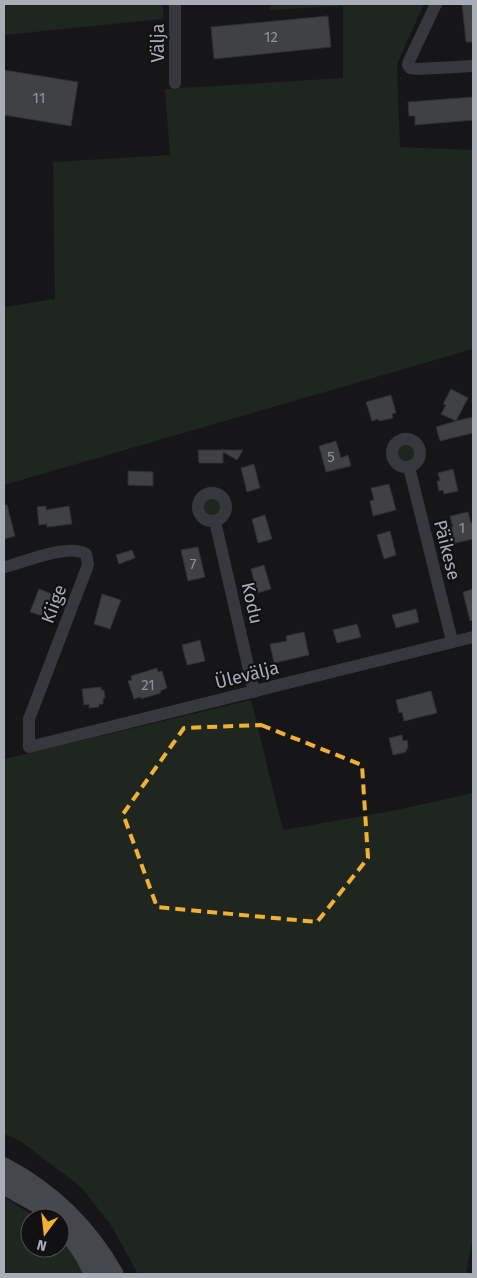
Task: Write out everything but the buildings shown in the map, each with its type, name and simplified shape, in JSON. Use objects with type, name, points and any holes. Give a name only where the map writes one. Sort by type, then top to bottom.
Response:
[{"type":"main road","points":[[4,1167],[50,1196],[78,1222],[99,1249],[114,1274]]},
{"type":"main road","points":[[4,1186],[42,1208]]},
{"type":"main road","points":[[70,1235],[77,1243],[93,1274]]},
{"type":"street","name":"Välja","points":[[175,4],[175,83]]},
{"type":"street","points":[[436,4],[408,65],[410,68],[418,69],[473,66]]},
{"type":"street","name":"Päikese","points":[[408,467],[452,641]]},
{"type":"street","name":"Kodu","points":[[215,521],[254,692]]},
{"type":"street","name":"Kiige","points":[[4,570],[62,551],[74,550],[86,554],[88,564],[29,719],[29,747]]},
{"type":"street","name":"Ülevälja","points":[[29,747],[473,636]]},
{"type":"highlighted area","points":[[261,725],[362,765],[368,858],[317,922],[157,907],[123,814],[184,728]]},
{"type":"shaded area","points":[[4,4],[163,4],[163,19],[4,35]]},
{"type":"shaded area","points":[[272,4],[424,4],[397,64],[400,147],[473,150],[473,349],[4,485],[4,307],[55,299],[53,162],[170,155],[165,89],[343,78],[343,6],[269,10]]},
{"type":"shaded area","points":[[402,444],[410,444],[415,449],[413,460],[402,462],[397,457],[397,449]]},
{"type":"shaded area","points":[[208,498],[216,498],[221,503],[219,514],[208,516],[203,511],[203,503]]},
{"type":"shaded area","points":[[251,700],[283,830],[397,810],[473,793],[473,1237],[466,1274],[138,1274],[111,1225],[81,1187],[19,1140],[4,1134],[4,759]]},
{"type":"shaded area","points":[[4,1197],[21,1208],[20,1258],[70,1258],[70,1249],[85,1274],[4,1274]]}]
